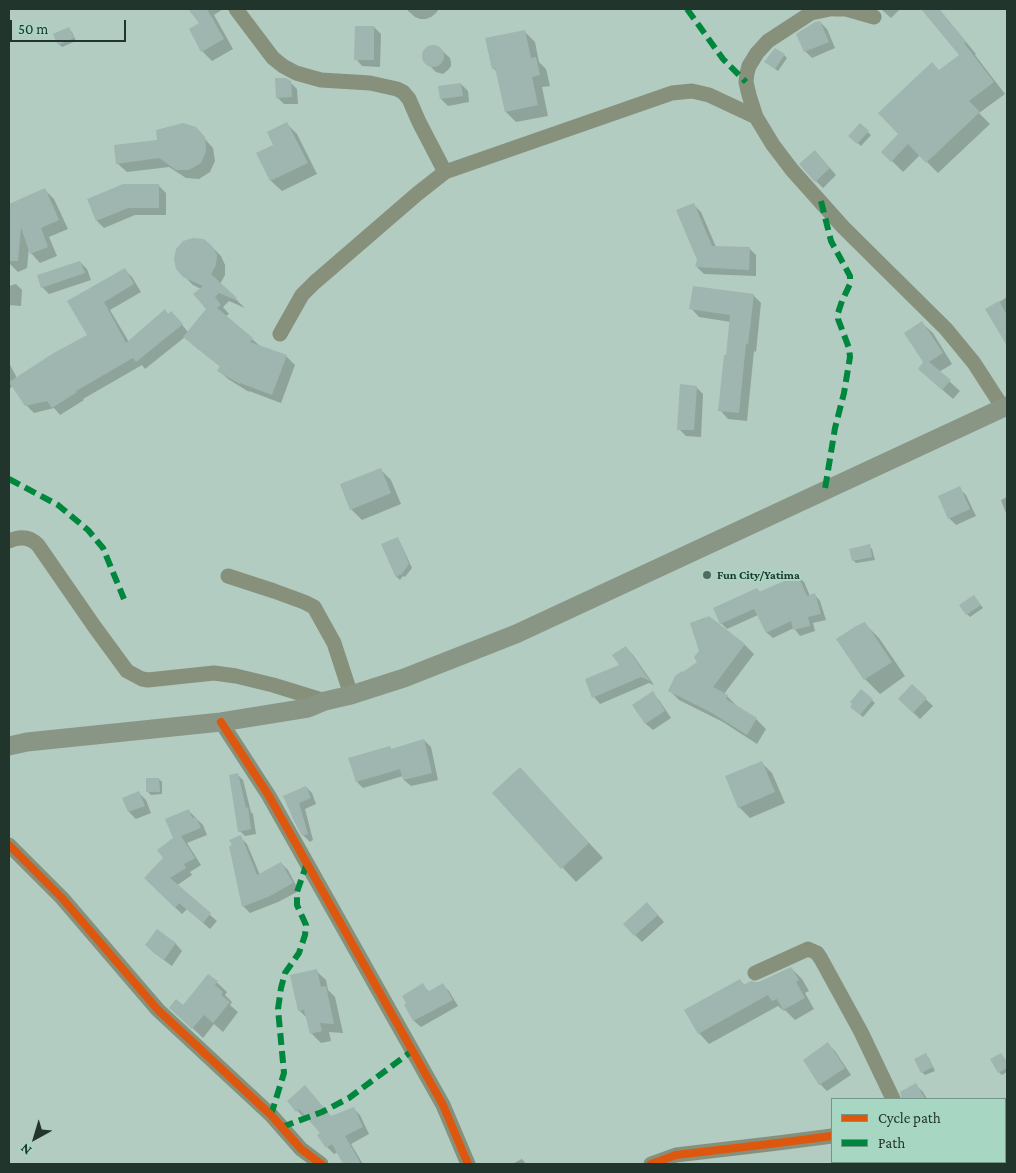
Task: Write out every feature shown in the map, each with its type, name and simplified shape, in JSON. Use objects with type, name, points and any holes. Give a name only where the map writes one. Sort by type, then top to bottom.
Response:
[{"type":"main road","points":[[9,746],[27,742],[221,722],[308,708],[325,701],[404,678],[516,634],[1005,406]]},
{"type":"street","points":[[236,9],[273,58],[296,73],[321,80],[370,82],[404,92],[445,172]]},
{"type":"street","points":[[830,9],[811,13],[768,41],[757,53],[749,66],[746,82],[756,117],[787,164],[843,227],[946,329],[974,363],[1005,406]]},
{"type":"street","points":[[834,9],[846,9],[874,17]]},
{"type":"street","points":[[280,334],[302,295],[308,289],[445,172],[672,93],[692,91],[709,95],[756,117]]},
{"type":"street","points":[[9,541],[22,537],[34,541],[38,545],[94,626],[127,671],[134,676],[148,680],[214,673],[273,685],[325,701]]},
{"type":"street","points":[[228,576],[314,607],[334,643],[351,694]]},
{"type":"street","points":[[221,722],[269,796],[443,1105],[468,1164]]},
{"type":"street","points":[[9,845],[62,898],[158,1010],[271,1115],[301,1149],[321,1164]]},
{"type":"street","points":[[755,973],[808,949],[817,953],[861,1032],[893,1098]]},
{"type":"street","points":[[651,1164],[676,1155],[831,1136]]},
{"type":"building","points":[[188,9],[207,9],[224,39],[201,52],[189,29],[199,23]]},
{"type":"building","points":[[921,9],[939,9],[966,42],[964,43],[994,82],[969,101],[980,112],[926,163],[908,144],[891,162],[881,152],[898,134],[878,113],[932,62],[939,70],[959,55]]},
{"type":"building","points":[[820,21],[829,42],[804,52],[796,34],[815,22]]},
{"type":"building","points":[[355,26],[374,26],[374,60],[354,60]]},
{"type":"building","points":[[69,27],[74,38],[58,45],[53,34]]},
{"type":"building","points":[[525,30],[531,58],[536,57],[540,75],[532,77],[538,105],[505,112],[495,68],[492,69],[485,38]]},
{"type":"building","points":[[433,45],[441,48],[444,56],[441,64],[433,67],[425,64],[422,56],[425,48]]},
{"type":"building","points":[[775,48],[785,54],[775,69],[764,62]]},
{"type":"building","points":[[275,78],[286,78],[291,81],[292,97],[276,98]]},
{"type":"building","points":[[461,83],[463,96],[440,99],[438,86]]},
{"type":"building","points":[[287,122],[308,163],[270,181],[256,153],[273,145],[267,132]]},
{"type":"building","points":[[183,123],[196,127],[205,137],[206,151],[201,163],[189,170],[176,170],[159,158],[116,164],[114,145],[157,140],[156,130]]},
{"type":"building","points":[[860,123],[869,131],[857,144],[848,136]]},
{"type":"building","points":[[815,150],[830,168],[815,182],[799,164]]},
{"type":"building","points":[[123,184],[159,184],[159,208],[128,208],[96,221],[87,199]]},
{"type":"building","points":[[45,188],[59,220],[41,228],[48,247],[30,254],[21,227],[18,261],[9,261],[9,204]]},
{"type":"building","points":[[694,203],[712,246],[750,247],[749,270],[695,267],[697,260],[676,210]]},
{"type":"building","points":[[193,238],[204,239],[212,246],[217,255],[216,265],[211,274],[237,298],[236,300],[219,293],[215,297],[221,305],[217,308],[253,338],[250,342],[287,355],[272,395],[240,384],[217,371],[220,366],[183,337],[206,309],[193,294],[203,286],[183,277],[176,269],[174,259],[176,249],[183,241]]},
{"type":"building","points":[[80,261],[85,273],[41,288],[37,275]]},
{"type":"building","points":[[125,268],[134,284],[104,302],[126,343],[165,309],[168,314],[171,311],[183,324],[136,362],[133,358],[76,391],[52,408],[47,401],[25,406],[9,382],[52,354],[87,335],[67,301]]},
{"type":"building","points":[[693,286],[754,294],[748,344],[746,344],[739,413],[718,411],[730,315],[689,309]]},
{"type":"building","points":[[999,301],[1007,315],[1007,346],[985,309]]},
{"type":"building","points":[[922,321],[943,353],[929,362],[951,380],[942,390],[918,369],[923,362],[904,333]]},
{"type":"building","points":[[680,384],[697,386],[694,430],[677,430]]},
{"type":"building","points":[[381,468],[391,493],[350,510],[340,484]]},
{"type":"building","points":[[960,486],[970,509],[948,519],[938,496]]},
{"type":"building","points":[[398,537],[409,564],[401,575],[396,578],[381,544]]},
{"type":"building","points":[[870,544],[872,557],[852,561],[849,549]]},
{"type":"building","points":[[798,575],[807,596],[815,593],[821,614],[808,617],[810,626],[793,630],[791,621],[766,633],[754,609],[720,624],[713,608],[757,588],[759,592]]},
{"type":"building","points":[[974,595],[981,605],[966,615],[959,605]]},
{"type":"building","points":[[709,616],[745,644],[713,687],[728,695],[726,699],[757,718],[747,735],[712,713],[668,691],[675,676],[697,662],[694,657],[699,651],[690,623]]},
{"type":"building","points":[[865,622],[892,662],[864,680],[836,639]]},
{"type":"building","points":[[626,646],[650,681],[641,677],[592,698],[585,679],[619,665],[612,655]]},
{"type":"building","points":[[912,684],[927,698],[913,713],[898,699]]},
{"type":"building","points":[[861,689],[873,699],[860,715],[850,707],[852,704],[850,702]]},
{"type":"building","points":[[653,691],[665,711],[645,724],[632,705]]},
{"type":"building","points":[[424,739],[432,773],[403,780],[400,769],[356,782],[348,758],[390,746],[391,749]]},
{"type":"building","points":[[762,761],[775,792],[738,808],[725,776]]},
{"type":"building","points":[[520,767],[589,843],[561,869],[492,793]]},
{"type":"building","points":[[238,773],[246,808],[248,807],[251,829],[238,832],[229,775]]},
{"type":"building","points":[[146,778],[159,778],[160,792],[146,792]]},
{"type":"building","points":[[306,786],[311,798],[299,803],[308,834],[302,836],[283,796]]},
{"type":"building","points":[[139,791],[145,806],[128,812],[122,798]]},
{"type":"building","points":[[189,809],[192,818],[196,817],[201,828],[181,836],[195,858],[184,864],[186,868],[170,878],[211,913],[203,923],[179,903],[175,908],[144,878],[163,858],[157,850],[173,838],[165,819]]},
{"type":"building","points":[[241,835],[257,875],[281,862],[293,883],[270,896],[242,907],[229,846],[232,845],[229,840]]},
{"type":"building","points":[[647,902],[658,915],[634,936],[623,924]]},
{"type":"building","points":[[157,929],[176,943],[164,960],[145,945]]},
{"type":"building","points":[[791,967],[799,980],[796,982],[805,998],[783,1010],[777,999],[772,1001],[768,995],[698,1034],[684,1010],[740,979],[743,985],[751,981],[759,982]]},
{"type":"building","points":[[317,969],[321,987],[326,986],[334,1024],[320,1023],[322,1031],[310,1034],[304,1010],[298,1011],[290,975]]},
{"type":"building","points":[[208,974],[218,981],[215,985],[223,992],[221,995],[230,1002],[213,1023],[204,1015],[192,1029],[169,1008],[176,999],[183,1005]]},
{"type":"building","points":[[423,983],[428,992],[443,983],[453,1000],[413,1021],[404,1005],[406,1003],[402,996]]},
{"type":"building","points":[[828,1042],[845,1068],[819,1085],[803,1060]]},
{"type":"building","points":[[926,1053],[933,1067],[921,1073],[914,1059]]},
{"type":"building","points":[[1001,1053],[1007,1063],[1007,1068],[998,1073],[990,1059]]},
{"type":"building","points":[[916,1083],[924,1098],[902,1098],[900,1092]]},
{"type":"building","points":[[305,1085],[331,1116],[354,1107],[363,1127],[345,1136],[361,1164],[343,1164],[332,1144],[326,1148],[317,1135],[320,1133],[299,1109],[296,1112],[287,1101]]},
{"type":"marked path","points":[[687,9],[723,59],[746,82]]},
{"type":"marked path","points":[[821,201],[831,241],[850,276],[850,284],[838,313],[838,319],[849,348],[850,357],[844,393],[835,428],[825,489]]},
{"type":"marked path","points":[[9,479],[58,505],[88,530],[103,548],[124,599]]},
{"type":"marked path","points":[[271,1115],[284,1073],[278,1009],[281,988],[285,973],[299,953],[305,935],[306,925],[297,905],[297,892],[307,863]]},
{"type":"marked path","points":[[282,1127],[322,1112],[349,1098],[412,1051]]},
{"type":"cycle path","points":[[221,722],[269,796],[443,1105],[468,1164]]},
{"type":"cycle path","points":[[9,845],[62,898],[158,1010],[271,1115],[301,1149],[321,1164]]},
{"type":"cycle path","points":[[651,1164],[676,1155],[831,1136]]},
{"type":"place","name":"Fun City/Yatima","points":[[707,575]]}]
